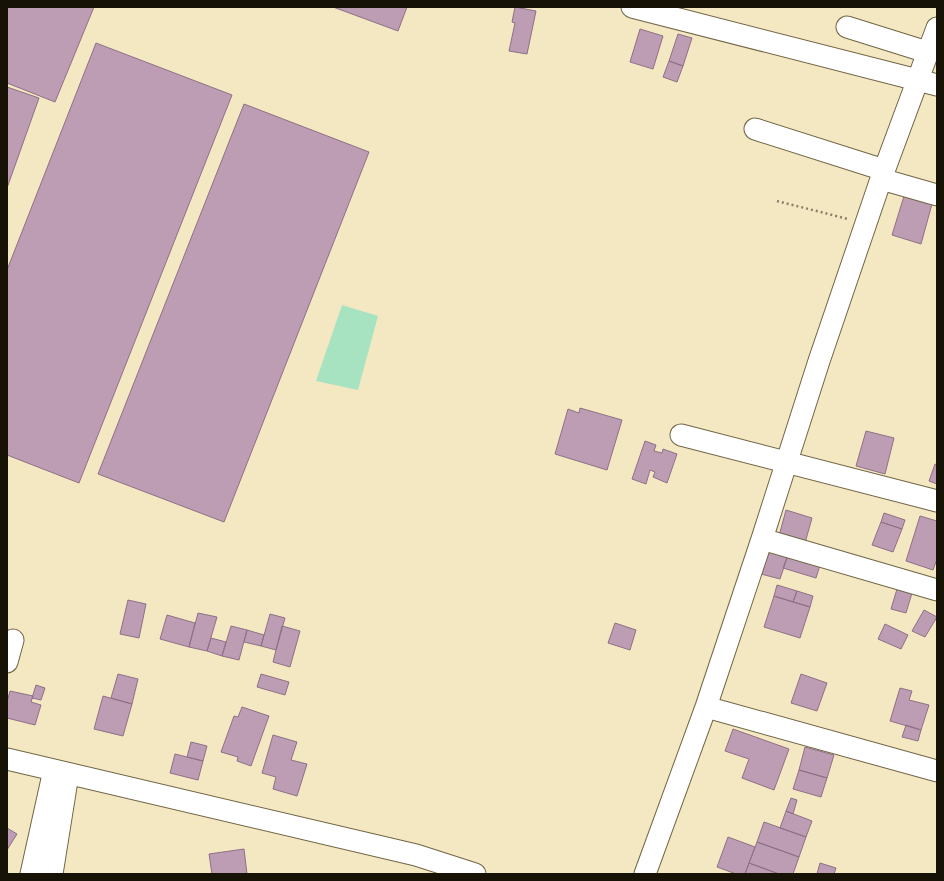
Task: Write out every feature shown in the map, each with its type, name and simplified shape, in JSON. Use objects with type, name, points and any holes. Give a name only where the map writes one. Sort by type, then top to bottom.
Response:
[{"type":"street","points":[[632,7],[927,82]]},
{"type":"street","points":[[846,27],[927,52]]},
{"type":"street","points":[[645,874],[706,707],[787,461],[808,365],[865,224],[882,174],[927,82],[927,52],[937,28]]},
{"type":"street","points":[[755,129],[937,195]]},
{"type":"street","points":[[682,435],[937,501]]},
{"type":"street","points":[[762,539],[937,590]]},
{"type":"street","points":[[7,662],[13,640]]},
{"type":"street","points":[[706,707],[937,771]]},
{"type":"street","points":[[7,759],[419,849],[443,857],[475,874]]},
{"type":"street","points":[[31,874],[61,772]]},
{"type":"street","points":[[52,874],[61,772]]},
{"type":"path","points":[[777,201],[865,224]]},
{"type":"green space","points":[[342,305],[378,316],[358,390],[316,381]]},
{"type":"building","points":[[7,7],[94,7],[55,102],[7,83]]},
{"type":"building","points":[[333,7],[407,7],[398,31]]},
{"type":"building","points":[[515,7],[536,11],[527,54],[509,51],[515,23],[512,22]]},
{"type":"building","points":[[640,29],[663,36],[653,69],[630,62]]},
{"type":"building","points":[[678,34],[692,38],[683,66],[669,61]]},
{"type":"building","points":[[96,43],[232,95],[79,483],[7,455],[7,270]]},
{"type":"building","points":[[669,61],[683,66],[677,82],[663,77]]},
{"type":"building","points":[[7,87],[39,98],[7,188]]},
{"type":"building","points":[[244,104],[369,152],[224,522],[98,474]]},
{"type":"building","points":[[904,196],[932,204],[921,244],[892,235]]},
{"type":"building","points":[[580,408],[622,420],[607,470],[555,454],[568,409],[579,413]]},
{"type":"building","points":[[866,431],[894,438],[885,474],[856,466]]},
{"type":"building","points":[[645,441],[656,445],[654,451],[662,453],[663,449],[677,454],[667,483],[653,477],[655,472],[650,470],[646,484],[632,479]]},
{"type":"building","points":[[935,464],[937,465],[937,484],[929,481]]},
{"type":"building","points":[[786,510],[812,518],[805,543],[779,536]]},
{"type":"building","points":[[884,513],[905,520],[902,529],[881,522]]},
{"type":"building","points":[[920,516],[937,521],[937,559],[933,570],[906,561]]},
{"type":"building","points":[[881,522],[902,529],[893,552],[872,545]]},
{"type":"building","points":[[770,546],[789,552],[780,579],[761,574]]},
{"type":"building","points":[[789,552],[821,562],[816,578],[783,568]]},
{"type":"building","points":[[777,585],[797,591],[793,602],[774,596]]},
{"type":"building","points":[[897,589],[912,593],[906,613],[891,609]]},
{"type":"building","points":[[797,591],[813,596],[810,607],[793,602]]},
{"type":"building","points":[[774,596],[810,607],[800,638],[764,627]]},
{"type":"building","points":[[128,600],[146,604],[139,638],[120,634]]},
{"type":"building","points":[[924,610],[937,617],[925,637],[912,631]]},
{"type":"building","points":[[198,613],[217,617],[207,651],[189,647]]},
{"type":"building","points":[[270,614],[285,618],[276,650],[261,646]]},
{"type":"building","points":[[167,615],[195,623],[189,647],[160,639]]},
{"type":"building","points":[[615,623],[636,630],[630,650],[608,643]]},
{"type":"building","points":[[885,624],[908,635],[901,649],[878,639]]},
{"type":"building","points":[[231,626],[247,630],[239,660],[222,656]]},
{"type":"building","points":[[282,626],[300,631],[290,667],[273,662]]},
{"type":"building","points":[[247,630],[264,635],[261,646],[244,642]]},
{"type":"building","points":[[211,638],[226,642],[222,656],[207,651]]},
{"type":"building","points":[[118,674],[138,679],[132,704],[111,698]]},
{"type":"building","points":[[261,674],[289,682],[285,695],[257,687]]},
{"type":"building","points":[[801,674],[827,683],[817,711],[791,703]]},
{"type":"building","points":[[36,685],[45,688],[41,700],[32,698]]},
{"type":"building","points":[[900,688],[912,691],[909,700],[929,705],[921,730],[890,721]]},
{"type":"building","points":[[10,691],[33,696],[31,702],[41,705],[35,725],[7,718],[7,702]]},
{"type":"building","points":[[103,696],[132,704],[123,736],[94,729]]},
{"type":"building","points":[[242,707],[269,716],[251,766],[237,761],[238,757],[221,752],[234,716],[238,717]]},
{"type":"building","points":[[906,725],[921,730],[918,741],[902,737]]},
{"type":"building","points":[[733,729],[789,749],[774,790],[742,778],[749,759],[725,751]]},
{"type":"building","points":[[273,735],[297,742],[291,760],[307,764],[297,796],[273,789],[276,777],[262,773]]},
{"type":"building","points":[[191,742],[207,746],[203,761],[187,757]]},
{"type":"building","points":[[805,747],[834,755],[827,778],[799,770]]},
{"type":"building","points":[[175,754],[203,761],[198,780],[170,773]]},
{"type":"building","points":[[799,770],[827,778],[821,797],[793,789]]},
{"type":"building","points":[[791,798],[797,800],[793,814],[786,811]]},
{"type":"building","points":[[786,811],[812,821],[806,837],[780,828]]},
{"type":"building","points":[[764,822],[806,837],[799,857],[757,842]]},
{"type":"building","points":[[7,828],[17,834],[7,850]]},
{"type":"building","points":[[728,837],[755,847],[745,874],[736,874],[717,867]]},
{"type":"building","points":[[757,842],[799,857],[793,874],[779,874],[749,863]]},
{"type":"building","points":[[244,849],[247,874],[212,874],[209,854]]},
{"type":"building","points":[[749,863],[779,874],[745,874]]},
{"type":"building","points":[[820,863],[836,868],[834,874],[817,874]]}]
